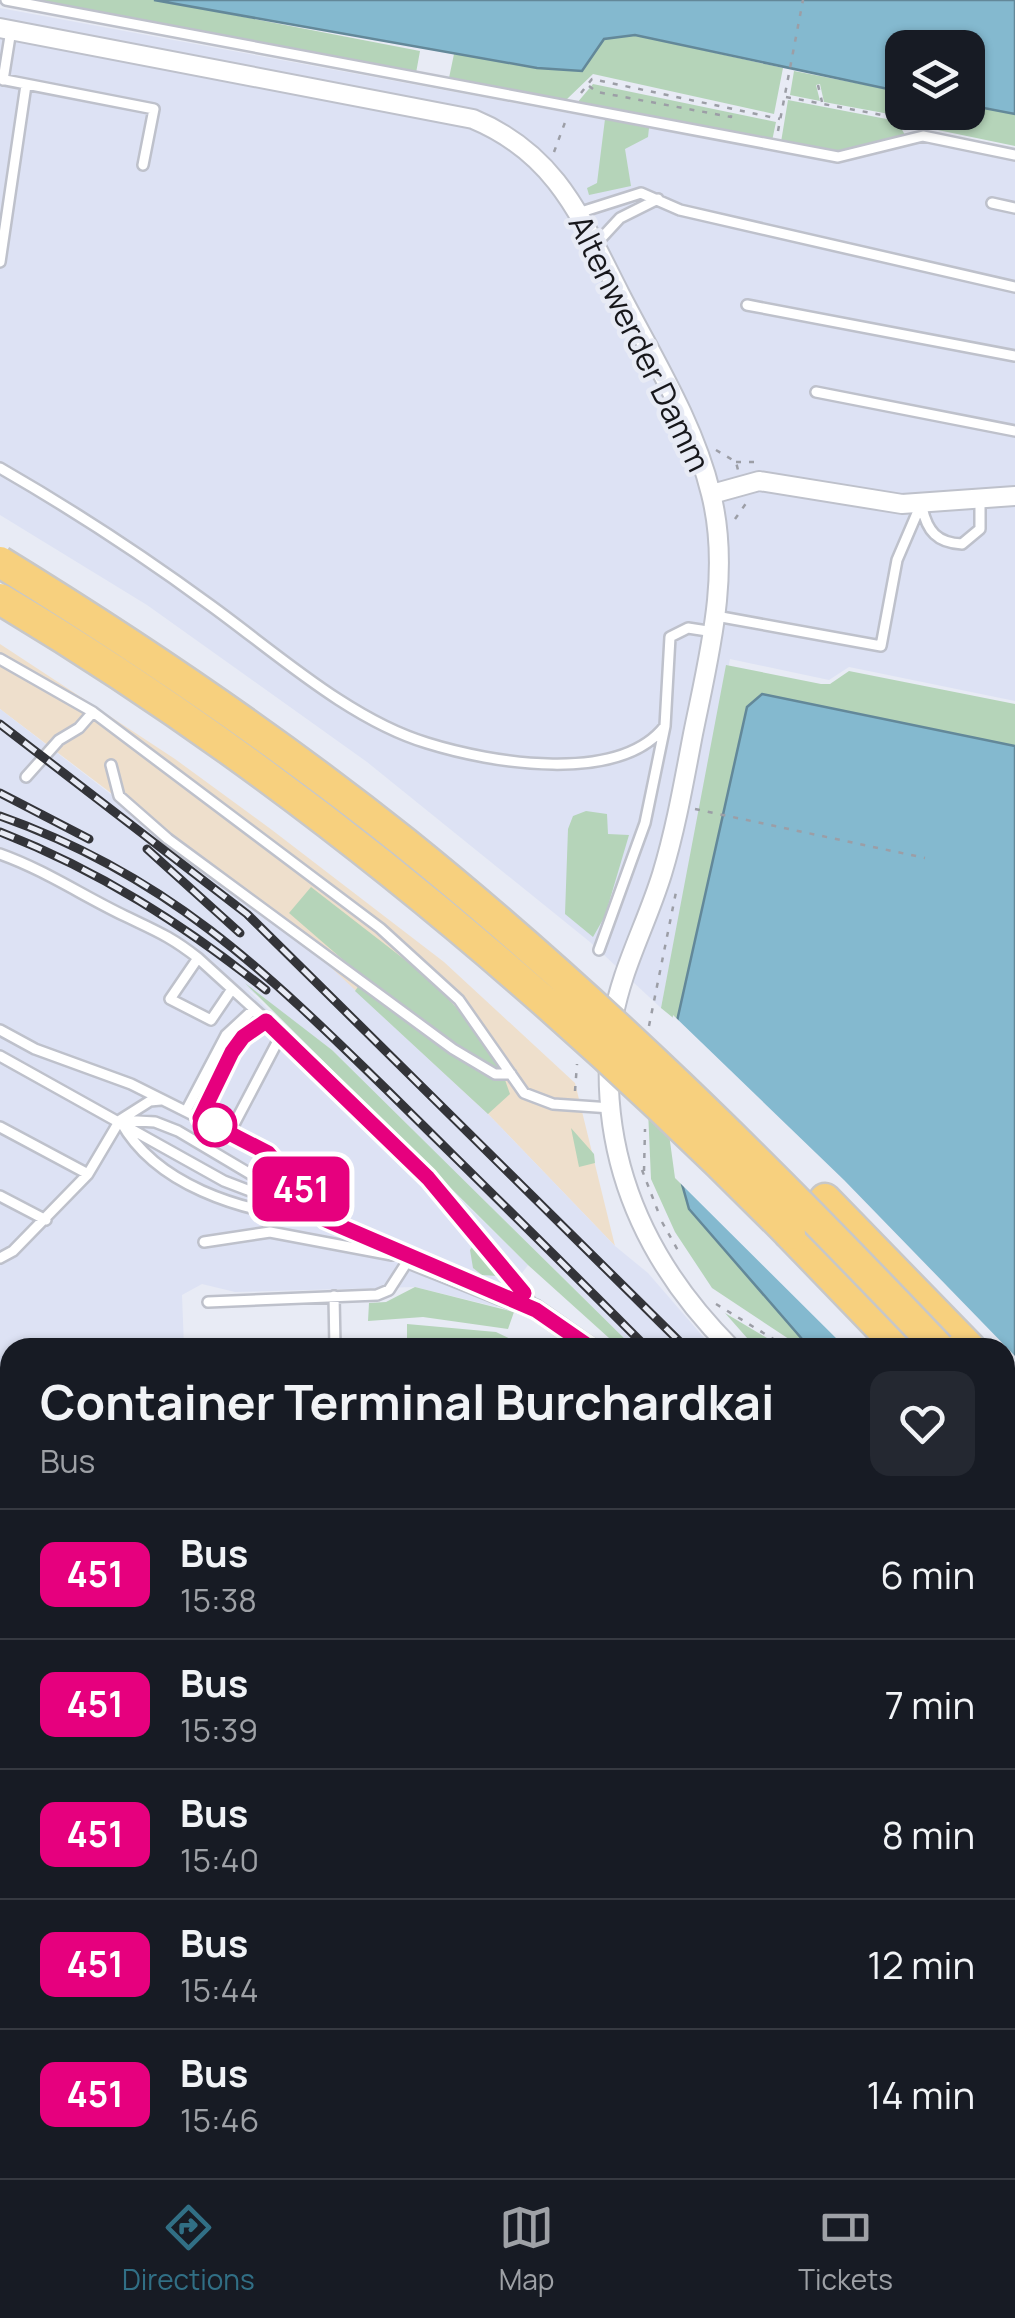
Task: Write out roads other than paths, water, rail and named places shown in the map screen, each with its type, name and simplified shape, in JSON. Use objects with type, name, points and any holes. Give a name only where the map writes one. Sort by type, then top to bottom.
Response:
[{"type":"highway","points":[[0,541],[110,608],[232,690],[468,871],[698,1076],[960,1338]]},
{"type":"highway","points":[[0,562],[204,693],[343,795],[490,914],[685,1090],[930,1338]]},
{"type":"highway","points":[[0,599],[211,736],[437,911],[704,1149],[890,1338]]},
{"type":"street","name":"Altenwerder Damm","points":[[6,29],[455,114],[516,140],[544,165],[578,213],[688,429],[712,494],[719,567],[715,624],[662,874],[616,999],[610,1050],[611,1108],[619,1165],[644,1233],[682,1294],[723,1338]]},
{"type":"street","points":[[712,494],[759,480],[921,504],[1015,496]]},
{"type":"street","points":[[409,1259],[536,1310],[576,1338]]},
{"type":"lane","points":[[6,0],[838,157],[910,136],[1015,156]]},
{"type":"lane","points":[[6,29],[1,80],[154,109],[143,165]]},
{"type":"lane","points":[[0,262],[26,85]]},
{"type":"lane","points":[[578,213],[641,194],[680,210],[1015,288]]},
{"type":"lane","points":[[595,245],[620,218],[658,199]]},
{"type":"lane","points":[[992,204],[1015,208]]},
{"type":"lane","points":[[747,305],[1015,356]]},
{"type":"lane","points":[[816,392],[1015,431]]},
{"type":"lane","points":[[0,468],[82,516],[330,694],[426,743],[558,767],[615,758],[638,749],[665,726]]},
{"type":"lane","points":[[921,504],[930,531],[942,541],[962,544],[980,528],[980,496]]},
{"type":"lane","points":[[598,950],[644,824],[665,726],[670,636],[688,628],[715,624],[881,646],[897,560],[921,504]]},
{"type":"lane","points":[[0,659],[93,712],[297,862],[430,970],[489,1037],[510,1074],[534,1100],[611,1108]]},
{"type":"lane","points":[[26,777],[59,740],[79,728],[93,712]]},
{"type":"lane","points":[[111,765],[119,796],[168,839],[453,1049],[495,1074],[510,1074]]},
{"type":"lane","points":[[0,854],[164,931],[198,958],[428,1178],[496,1255],[536,1310]]},
{"type":"lane","points":[[198,958],[170,999],[211,1020],[232,989]]},
{"type":"lane","points":[[186,1110],[226,1035],[254,1009]]},
{"type":"lane","points":[[200,1118],[232,1052],[243,1037],[266,1021]]},
{"type":"lane","points":[[0,1030],[186,1110],[268,1153],[326,1220]]},
{"type":"lane","points":[[230,1132],[281,1035]]},
{"type":"lane","points":[[0,1056],[224,1180],[326,1220],[409,1259]]},
{"type":"lane","points":[[0,1258],[13,1252],[88,1174],[120,1120],[150,1101],[164,1100]]},
{"type":"lane","points":[[120,1120],[134,1145],[166,1170],[229,1202],[326,1220]]},
{"type":"lane","points":[[120,1120],[155,1122],[178,1131],[326,1220]]},
{"type":"lane","points":[[0,1127],[88,1174]]},
{"type":"lane","points":[[0,1196],[46,1220]]},
{"type":"lane","points":[[204,1242],[270,1232],[409,1259]]},
{"type":"lane","points":[[208,1302],[384,1294],[409,1259]]},
{"type":"lane","points":[[334,1296],[335,1338]]},
{"type":"water","points":[[154,0],[1015,0],[1015,114],[985,108],[985,30],[885,30],[885,88],[635,35],[604,39],[582,71],[537,68]]},
{"type":"water","points":[[762,694],[1015,746],[1015,1338],[801,1338],[689,1209],[682,1184],[677,1021],[747,707]]},
{"type":"railway","points":[[0,724],[247,914],[676,1338]]},
{"type":"railway","points":[[0,793],[89,839]]},
{"type":"railway","points":[[0,816],[114,867],[163,897],[255,966],[387,1090],[637,1338]]},
{"type":"railway","points":[[0,832],[72,864],[139,901],[266,990]]},
{"type":"railway","points":[[147,849],[240,933]]}]
